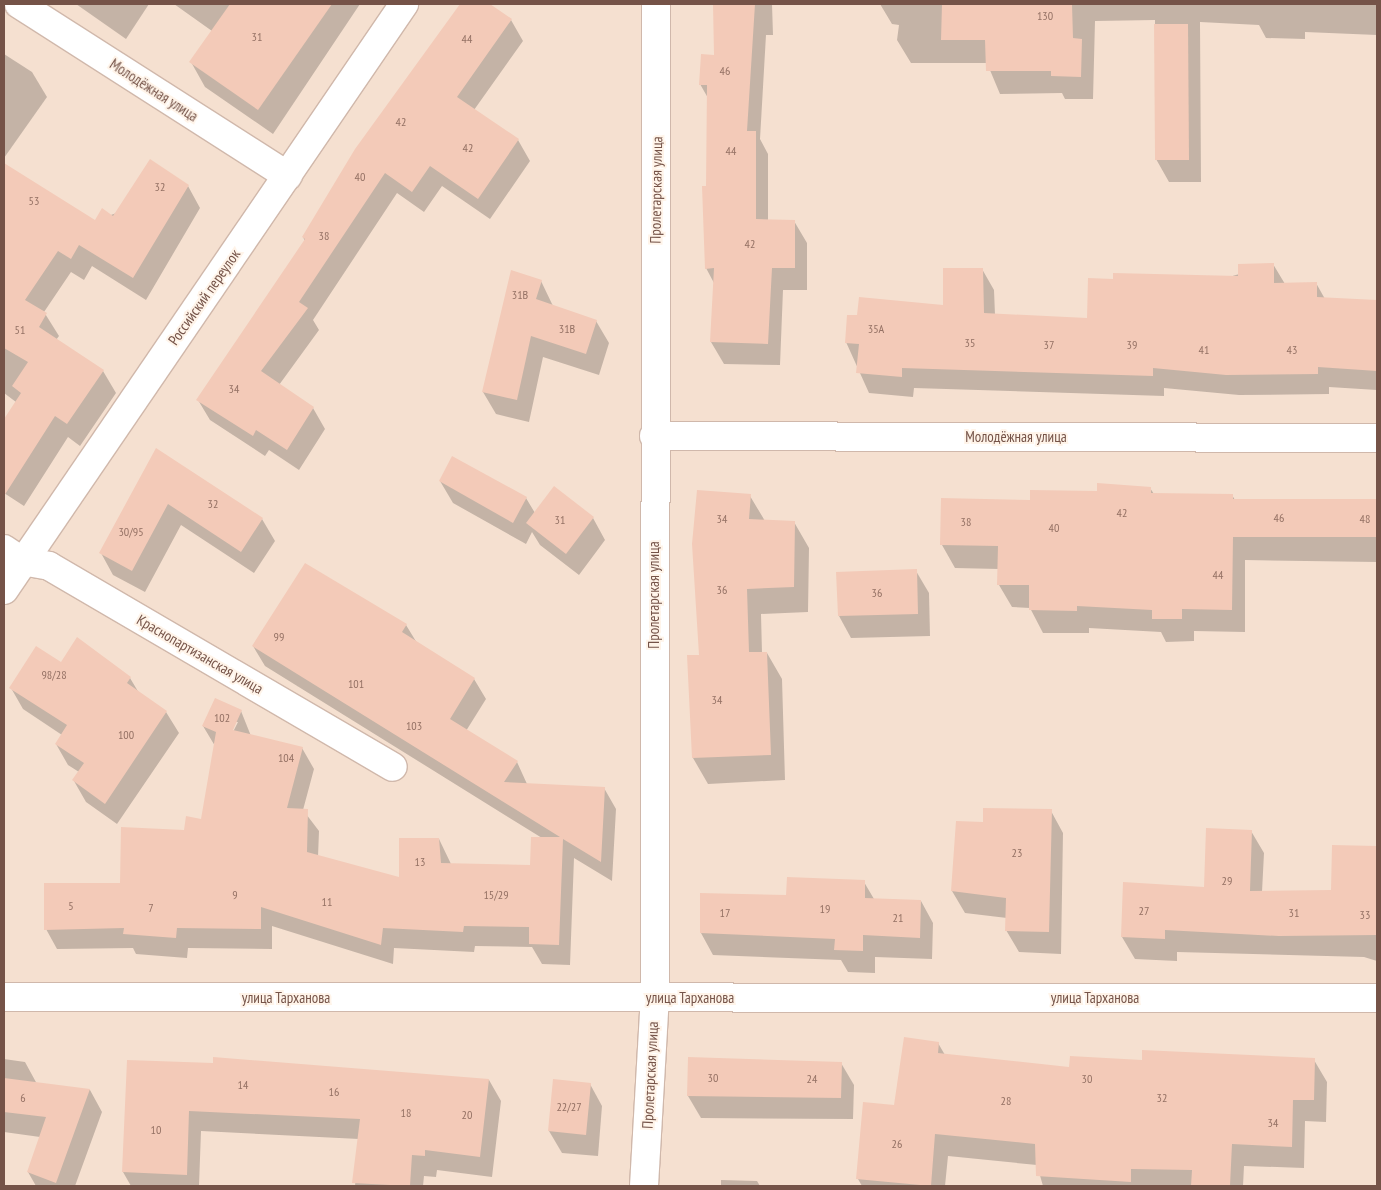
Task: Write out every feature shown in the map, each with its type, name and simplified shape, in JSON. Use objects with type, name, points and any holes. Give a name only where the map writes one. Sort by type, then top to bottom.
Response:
[{"type":"street","name":"Молодёжная улица","points":[[19,4],[288,176]]},
{"type":"street","name":"Российский переулок","points":[[4,590],[13,555],[288,176],[404,4]]},
{"type":"street","name":"Пролетарская улица","points":[[644,1186],[655,998],[654,436],[656,4]]},
{"type":"street","name":"Молодёжная улица","points":[[654,436],[1377,438]]},
{"type":"street","name":"Краснопартизанская улица","points":[[13,555],[49,566],[393,767]]},
{"type":"street","name":"улица Тарханова","points":[[4,997],[1377,998]]},
{"type":"shaded area","points":[[4,4],[1377,4],[1377,1186],[4,1186]]},
{"type":"building","points":[[230,4],[332,4],[258,110],[189,62]]},
{"type":"building","points":[[460,4],[490,4],[512,19],[457,97],[519,139],[478,199],[430,166],[412,192],[385,173],[299,302],[308,308],[261,371],[314,407],[287,450],[256,430],[253,436],[196,400],[305,239],[302,237],[355,149]]},
{"type":"building","points":[[713,4],[755,4],[747,131],[756,131],[756,219],[795,220],[795,268],[772,268],[768,344],[710,342],[714,268],[705,269],[702,186],[706,186],[707,85],[699,85],[701,54],[714,55]]},
{"type":"building","points":[[942,4],[1072,4],[1073,38],[1082,39],[1081,77],[1051,76],[1051,71],[986,71],[985,40],[941,40]]},
{"type":"building","points":[[1154,24],[1188,24],[1189,160],[1155,160]]},
{"type":"building","points":[[150,159],[189,185],[133,278],[79,245],[71,259],[58,251],[25,300],[47,313],[39,327],[104,370],[67,424],[55,416],[4,496],[4,419],[21,393],[12,386],[28,362],[4,348],[4,163],[95,220],[102,208],[113,216]]},
{"type":"building","points":[[1274,263],[1274,283],[1317,282],[1317,297],[1377,300],[1377,371],[1318,367],[1318,374],[1226,375],[1153,368],[1153,376],[902,368],[902,377],[856,373],[859,344],[845,343],[847,315],[857,315],[859,297],[943,305],[943,268],[983,268],[984,313],[1087,318],[1088,278],[1113,279],[1113,273],[1238,276],[1238,264]]},
{"type":"building","points":[[511,270],[542,280],[536,299],[597,320],[586,354],[531,336],[517,400],[482,392]]},
{"type":"building","points":[[156,448],[263,518],[241,552],[168,504],[132,571],[99,553]]},
{"type":"building","points":[[452,456],[527,497],[513,523],[439,481]]},
{"type":"building","points":[[1097,483],[1151,487],[1151,493],[1233,494],[1233,499],[1377,499],[1377,537],[1233,537],[1232,610],[1182,609],[1182,619],[1152,619],[1152,610],[1077,606],[1077,611],[1029,610],[1029,585],[997,585],[998,546],[940,545],[941,498],[1030,500],[1030,490],[1097,491]]},
{"type":"building","points":[[554,486],[594,517],[566,554],[526,523]]},
{"type":"building","points":[[697,490],[751,494],[749,519],[795,521],[794,587],[747,589],[749,652],[767,652],[771,755],[692,758],[687,655],[699,655],[692,544]]},
{"type":"building","points":[[305,563],[407,624],[402,632],[475,678],[450,719],[518,761],[504,782],[605,787],[601,862],[563,839],[559,945],[529,944],[529,927],[464,926],[463,932],[383,928],[381,945],[261,907],[261,929],[177,928],[176,938],[123,934],[124,928],[44,930],[44,883],[120,883],[121,827],[184,830],[186,816],[201,819],[216,732],[202,726],[215,698],[242,710],[233,730],[303,747],[287,808],[308,809],[307,852],[399,877],[399,838],[439,838],[441,863],[530,865],[531,837],[560,837],[252,646]]},
{"type":"building","points":[[917,569],[918,614],[838,616],[836,572]]},
{"type":"building","points":[[77,637],[131,677],[127,683],[167,711],[105,804],[72,780],[84,763],[55,744],[67,725],[9,688],[36,646],[61,662]]},
{"type":"building","points":[[983,808],[1052,809],[1049,932],[1005,931],[1006,898],[951,891],[956,821],[983,822]]},
{"type":"building","points":[[1206,828],[1252,830],[1250,891],[1331,890],[1332,845],[1377,846],[1377,935],[1279,936],[1165,930],[1165,939],[1121,937],[1123,882],[1204,887]]},
{"type":"building","points":[[787,877],[865,880],[865,898],[921,900],[920,938],[863,935],[863,951],[834,950],[835,939],[700,933],[700,893],[786,895]]},
{"type":"building","points":[[904,1037],[939,1042],[938,1053],[1069,1067],[1070,1056],[1142,1060],[1142,1050],[1315,1058],[1314,1100],[1293,1100],[1292,1147],[1232,1144],[1230,1186],[1191,1186],[1192,1170],[1131,1169],[1131,1182],[1036,1176],[1035,1144],[935,1134],[931,1186],[856,1179],[863,1102],[894,1105]]},
{"type":"building","points":[[213,1057],[489,1079],[480,1157],[425,1150],[425,1156],[412,1155],[410,1186],[352,1183],[360,1119],[189,1111],[187,1175],[122,1172],[127,1060],[213,1063]]},
{"type":"building","points":[[688,1057],[842,1062],[841,1098],[687,1096]]},
{"type":"building","points":[[4,1078],[90,1089],[56,1183],[27,1172],[46,1117],[4,1112]]},
{"type":"building","points":[[553,1079],[591,1083],[586,1135],[548,1131]]}]
